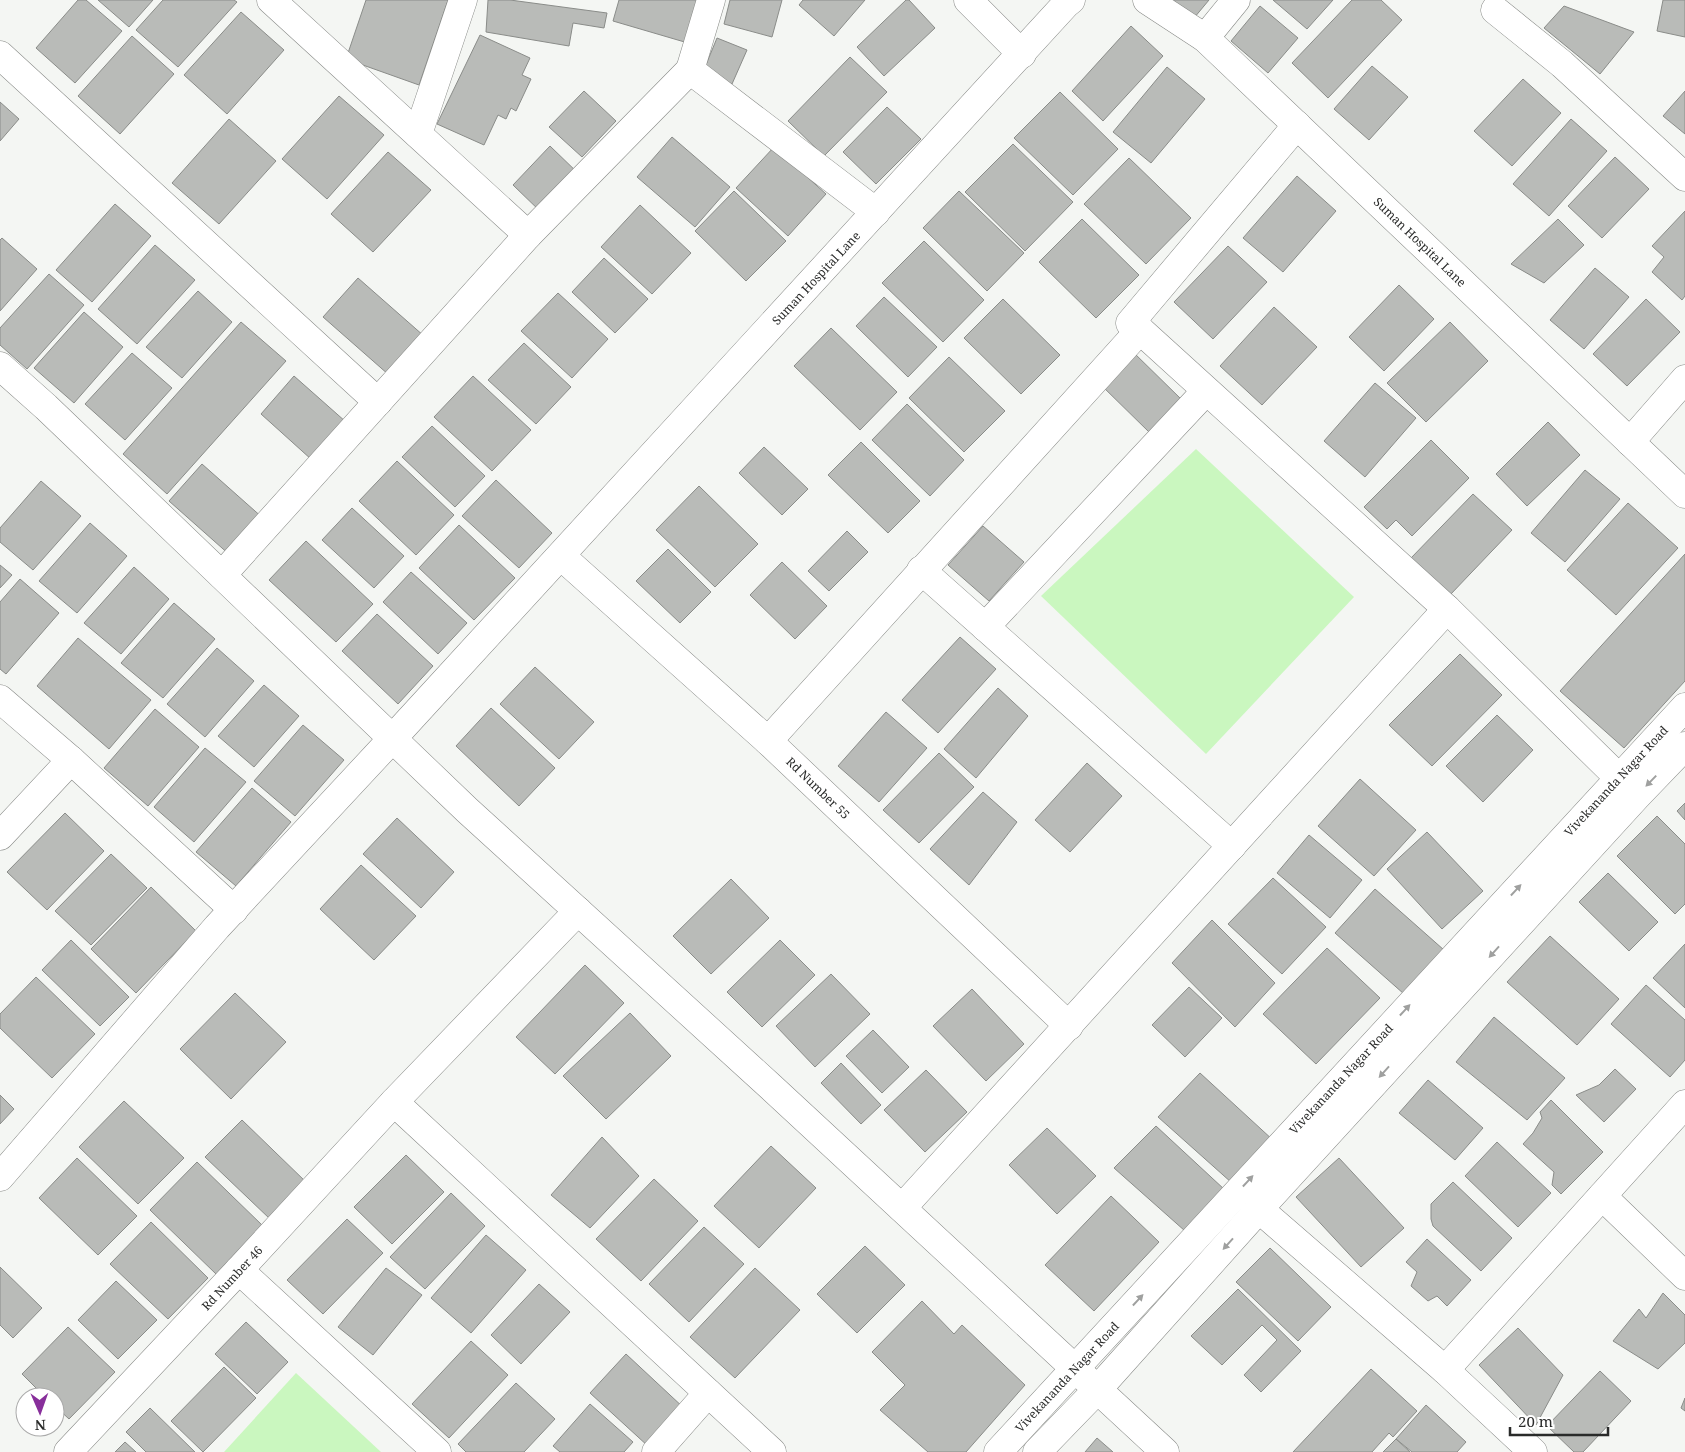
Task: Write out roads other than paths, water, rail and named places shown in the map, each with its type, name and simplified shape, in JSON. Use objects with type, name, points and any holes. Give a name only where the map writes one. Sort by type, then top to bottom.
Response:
[{"type":"street","points":[[271,0],[528,235]]},
{"type":"street","points":[[418,134],[463,0]]},
{"type":"street","points":[[222,576],[528,235],[690,70],[711,0]]},
{"type":"street","points":[[968,0],[1022,54]]},
{"type":"street","name":"Suman Hospital Lane","points":[[0,1177],[234,910],[1066,4],[1072,0]]},
{"type":"street","name":"Suman Hospital Lane","points":[[1147,0],[1205,38],[1685,494]]},
{"type":"street","points":[[1205,38],[1236,0]]},
{"type":"street","points":[[1495,10],[1562,64],[1685,177]]},
{"type":"street","points":[[0,54],[378,402]]},
{"type":"street","points":[[690,70],[876,212]]},
{"type":"street","points":[[1297,125],[1130,323],[1140,330],[1447,610],[1619,778]]},
{"type":"street","points":[[768,741],[1140,330]]},
{"type":"street","points":[[0,366],[46,407],[467,810],[902,1208],[1164,1452]]},
{"type":"street","points":[[1630,442],[1685,379]]},
{"type":"street","points":[[985,627],[1206,391]]},
{"type":"street","name":"Rd Number 55","points":[[561,556],[768,741],[1069,1026]]},
{"type":"street","points":[[921,570],[1232,846]]},
{"type":"street","points":[[902,1208],[1447,610]]},
{"type":"street","points":[[0,698],[71,760],[234,910]]},
{"type":"street","name":"Vivekananda Nagar Road","points":[[998,1452],[1685,706]]},
{"type":"street","name":"Vivekananda Nagar Road","points":[[1037,1452],[1097,1390],[1259,1209],[1624,810],[1685,746]]},
{"type":"street","points":[[0,836],[71,760]]},
{"type":"street","name":"Rd Number 46","points":[[68,1452],[240,1270],[394,1102],[578,911]]},
{"type":"street","points":[[394,1102],[772,1452]]},
{"type":"street","points":[[1445,1370],[1685,1104]]},
{"type":"street","points":[[1602,1196],[1685,1276]]},
{"type":"street","points":[[1259,1209],[1445,1370],[1533,1452]]},
{"type":"street","points":[[240,1270],[437,1452]]},
{"type":"street","points":[[656,1452],[708,1393]]}]
